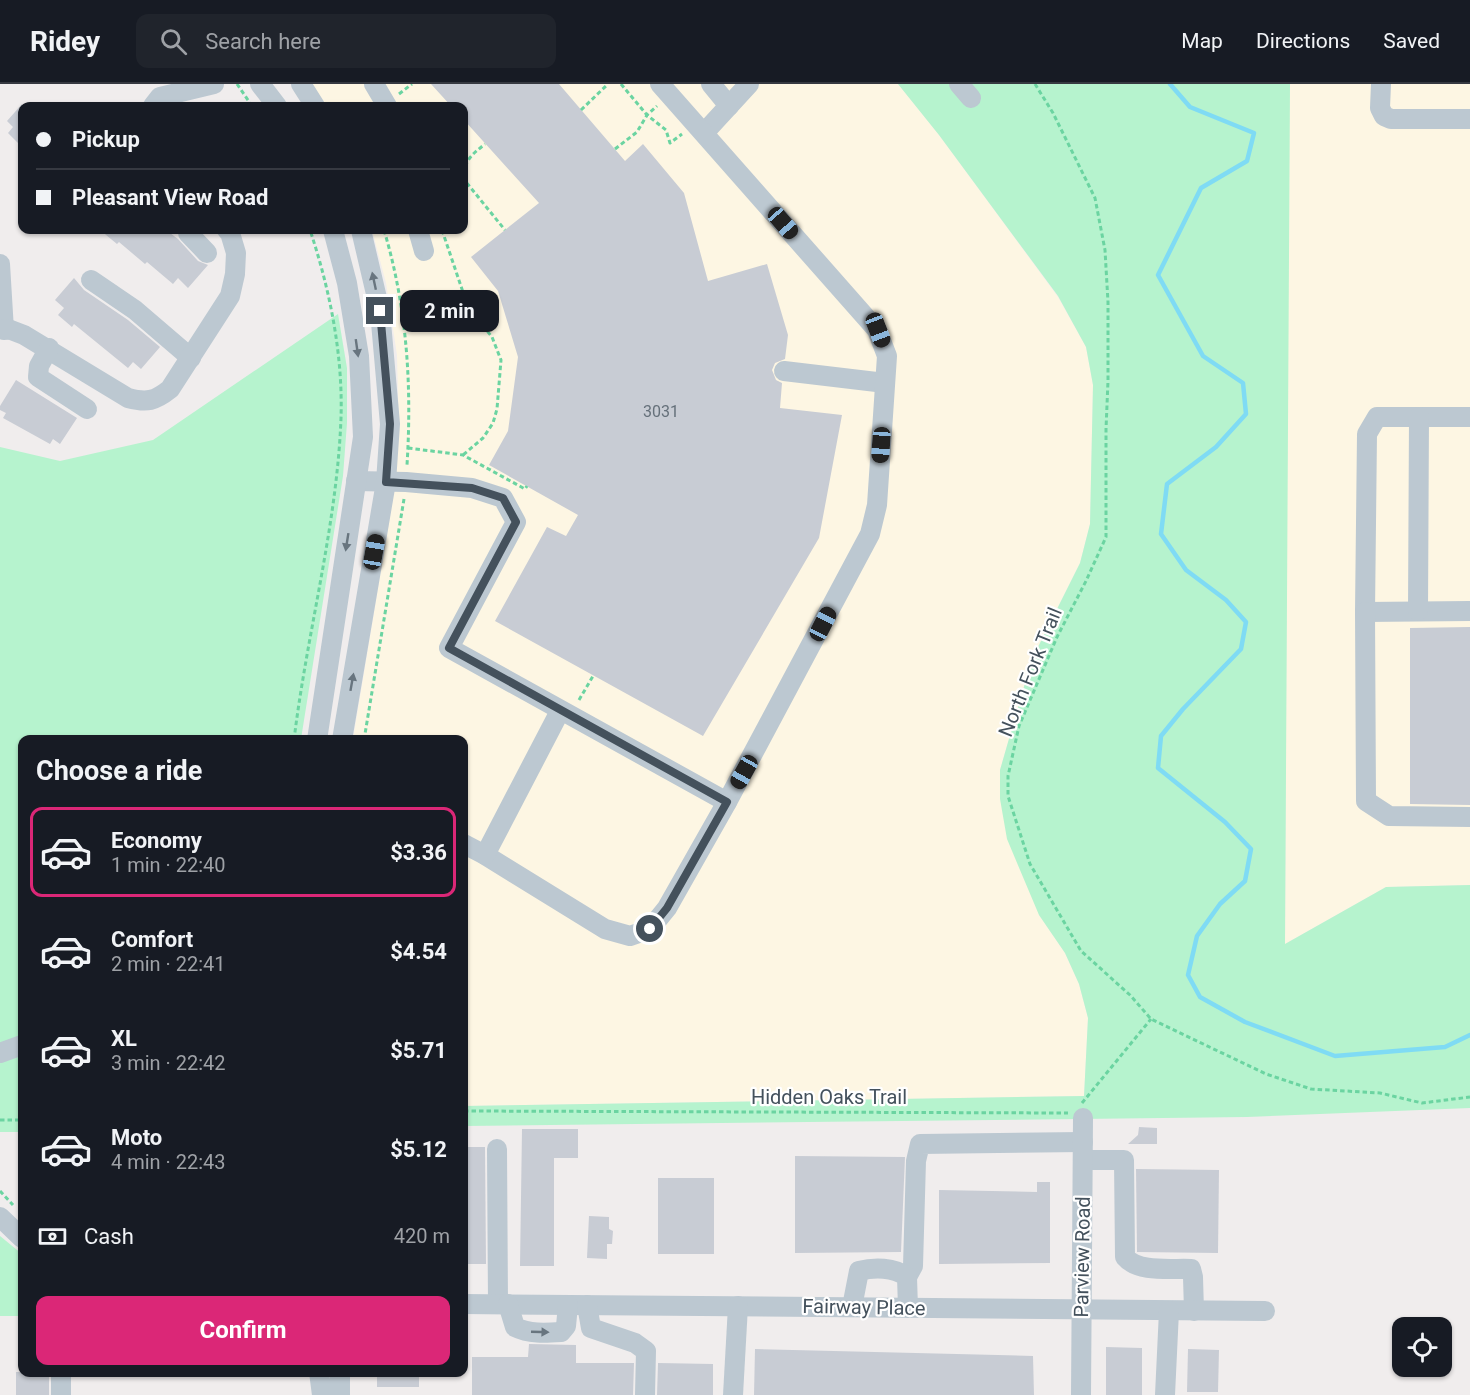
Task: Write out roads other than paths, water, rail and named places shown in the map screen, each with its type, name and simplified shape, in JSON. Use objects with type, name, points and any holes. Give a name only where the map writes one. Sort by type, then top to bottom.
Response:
[{"type":"street","points":[[156,102],[160,98],[214,84]]},
{"type":"street","points":[[260,84],[274,102]]},
{"type":"street","points":[[301,84],[312,102]]},
{"type":"street","points":[[374,84],[385,102]]},
{"type":"street","points":[[711,84],[729,106]]},
{"type":"street","points":[[699,128],[729,106],[748,84]]},
{"type":"street","points":[[1381,84],[1380,108],[1384,116],[1391,119],[1470,119]]},
{"type":"street","points":[[468,846],[605,929],[630,936],[650,929],[667,908],[727,802],[870,534],[878,505],[887,356],[878,330],[665,89]]},
{"type":"street","points":[[191,234],[207,253]]},
{"type":"street","points":[[0,264],[2,329],[24,335],[49,348],[128,398],[141,402],[158,399],[170,389],[230,296],[236,274],[236,253],[230,234]]},
{"type":"street","points":[[318,735],[363,437],[358,356],[347,283],[334,234]]},
{"type":"street","points":[[343,735],[386,482],[390,424],[380,311],[362,234]]},
{"type":"street","points":[[419,234],[424,251]]},
{"type":"street","points":[[92,280],[135,310],[190,358]]},
{"type":"street","points":[[49,348],[39,366],[38,377],[87,409]]},
{"type":"street","points":[[784,371],[885,383]]},
{"type":"street","points":[[1470,417],[1377,417],[1367,434],[1365,612],[1365,801],[1389,816],[1470,817]]},
{"type":"street","points":[[1418,611],[1419,417]]},
{"type":"street","points":[[356,481],[472,488],[503,498],[516,522],[449,648],[727,802]]},
{"type":"street","points":[[1365,612],[1470,611]]},
{"type":"street","points":[[485,855],[565,714]]},
{"type":"street","points":[[0,1053],[18,1046]]},
{"type":"street","name":"Parview Road","points":[[1079,1112],[1083,1151],[1081,1395]]},
{"type":"street","points":[[908,1308],[907,1277],[914,1266],[916,1161],[920,1144],[1083,1151],[1124,1160],[1125,1257],[1129,1262],[1141,1267],[1191,1269],[1194,1311]]},
{"type":"street","points":[[497,1149],[503,1305],[515,1327],[523,1331],[548,1333],[561,1332],[577,1305]]},
{"type":"street","points":[[9,1213],[18,1230]]},
{"type":"street","points":[[852,1307],[859,1272],[869,1269],[899,1270],[907,1277]]},
{"type":"street","name":"Fairway Place","points":[[468,1304],[1265,1311]]},
{"type":"street","points":[[577,1305],[591,1328],[635,1343],[646,1351],[645,1395]]},
{"type":"street","points":[[733,1395],[738,1306]]},
{"type":"street","points":[[1165,1395],[1169,1311]]},
{"type":"street","points":[[61,1395],[62,1377]]},
{"type":"street","points":[[320,1377],[322,1395]]},
{"type":"street","points":[[340,1377],[340,1395]]},
{"type":"waterway","points":[[1170,84],[1190,107],[1254,133],[1247,161],[1201,188],[1158,275],[1203,356],[1243,383],[1246,414],[1216,447],[1167,484],[1161,534],[1186,570],[1226,600],[1246,622],[1241,649],[1183,709],[1161,736],[1158,768],[1225,822],[1251,849],[1245,881],[1220,904],[1197,936],[1188,975],[1200,997],[1245,1022],[1335,1056],[1445,1047],[1470,1035]]}]
